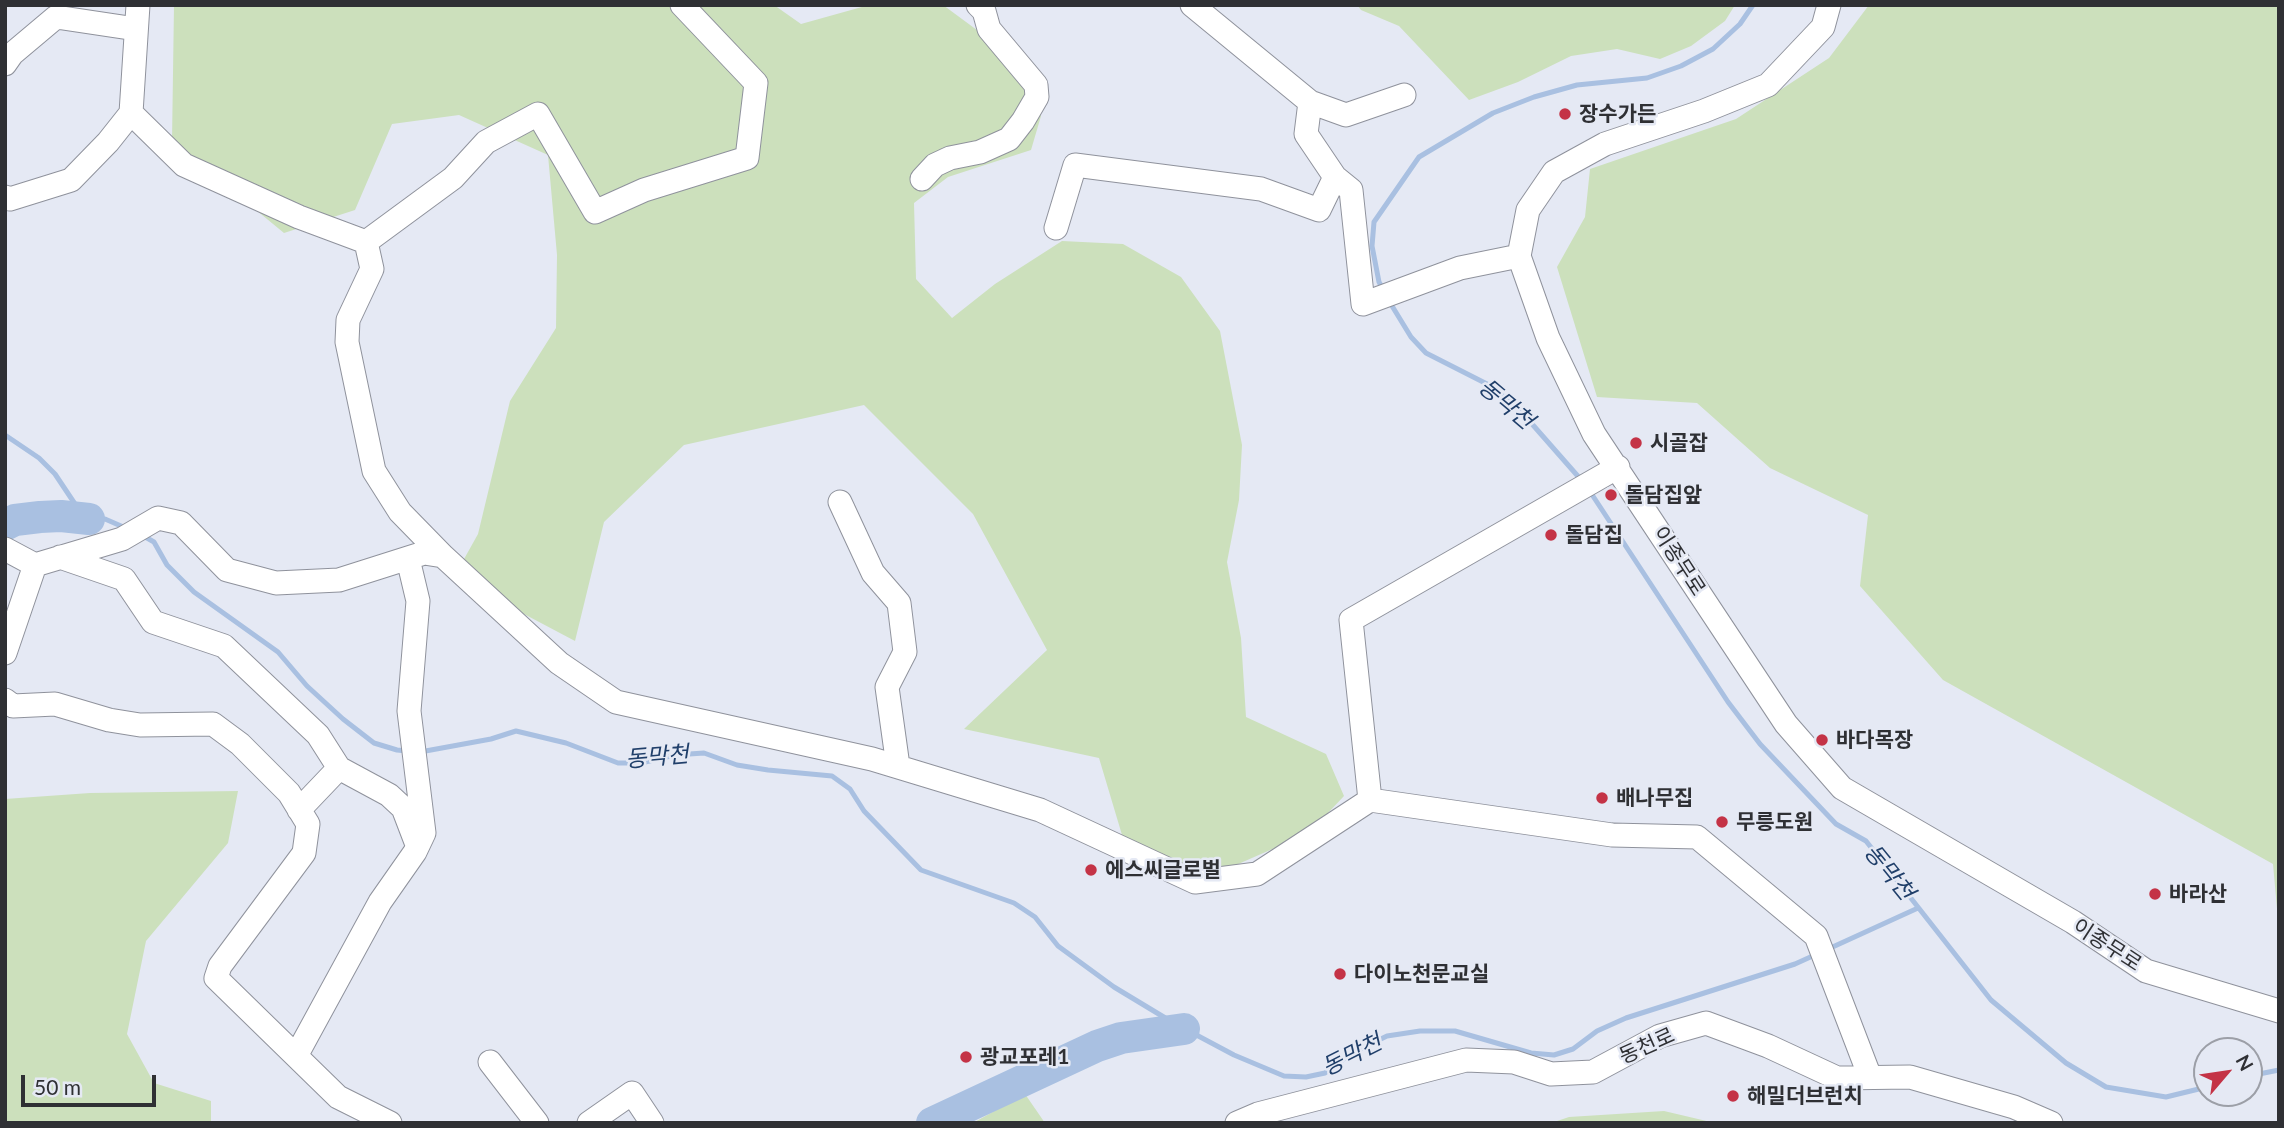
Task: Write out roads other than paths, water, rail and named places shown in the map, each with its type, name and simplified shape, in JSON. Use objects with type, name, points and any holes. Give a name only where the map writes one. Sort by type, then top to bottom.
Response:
[{"type":"street","points":[[5,197],[10,199],[71,180],[108,142],[131,113],[138,5]]},
{"type":"street","points":[[366,242],[453,178],[486,142],[538,114],[595,212],[644,190],[747,158],[756,83],[682,5]]},
{"type":"street","points":[[922,180],[935,165],[950,158],[980,152],[1009,139],[1037,97],[1036,85],[989,29],[984,11],[978,5]]},
{"type":"street","points":[[1310,102],[1306,134],[1335,177],[1351,190],[1363,304],[1461,268],[1519,256],[1528,210],[1554,172],[1605,144],[1704,111],[1768,85],[1823,27],[1829,5]]},
{"type":"street","points":[[1198,7],[1310,102],[1346,115],[1404,94]]},
{"type":"street","points":[[5,64],[12,54],[56,16],[136,29]]},
{"type":"street","points":[[131,113],[184,165],[299,217],[366,242]]},
{"type":"street","points":[[1055,228],[1075,165],[1261,190],[1319,210],[1335,177]]},
{"type":"street","points":[[366,242],[372,269],[348,320],[347,342],[374,471],[400,512],[443,556],[559,663],[616,702],[898,766],[1040,810],[1195,882],[1257,874],[1370,800],[1612,835],[1697,836],[1816,936],[1870,1077]]},
{"type":"street","name":"이종무로","points":[[1519,256],[1548,338],[1594,434],[1786,724],[1842,788],[2073,922],[2146,971],[2279,1011]]},
{"type":"street","points":[[1370,800],[1351,620],[1618,467]]},
{"type":"street","points":[[840,502],[873,573],[899,603],[905,652],[887,687],[898,766]]},
{"type":"street","points":[[5,549],[34,565],[122,539],[158,518],[181,523],[228,570],[276,583],[339,580],[424,553],[443,556]]},
{"type":"street","points":[[122,539],[124,579],[153,622],[224,646],[318,735],[339,768],[389,795],[403,808],[418,846]]},
{"type":"street","points":[[60,557],[124,579]]},
{"type":"street","points":[[296,1056],[380,902],[424,833],[409,711],[418,601],[408,559]]},
{"type":"street","points":[[5,653],[34,565]]},
{"type":"street","points":[[5,700],[13,706],[55,704],[109,720],[140,725],[213,724],[240,744],[289,793],[308,824],[304,853],[220,966],[216,978],[338,1097],[390,1123]]},
{"type":"street","points":[[299,810],[339,768]]},
{"type":"street","name":"동천로","points":[[1237,1123],[1258,1114],[1466,1060],[1514,1062],[1551,1074],[1592,1072],[1660,1036],[1706,1023],[1768,1046],[1838,1078],[1910,1077],[2014,1107],[2051,1123]]},
{"type":"street","points":[[489,1062],[537,1123]]},
{"type":"street","points":[[589,1123],[632,1093],[652,1123]]},
{"type":"waterway","name":"동막천","points":[[1383,289],[1379,282],[1372,246],[1374,222],[1419,157],[1493,113],[1534,97],[1577,85],[1647,78],[1681,66],[1713,49],[1740,24],[1753,5]]},
{"type":"waterway","name":"동막천","points":[[1389,301],[1411,337],[1426,353],[1489,385],[1518,408],[1583,482]]},
{"type":"waterway","name":"동막천","points":[[5,435],[39,458],[55,474],[75,504],[89,519],[105,519],[128,529]]},
{"type":"waterway","name":"동막천","points":[[1589,490],[1728,702],[1760,744],[1836,824],[1866,841],[1991,1000],[2066,1063],[2106,1087],[2166,1097],[2193,1090]]},
{"type":"waterway","name":"동막천","points":[[5,525],[15,520],[40,517],[89,519]]},
{"type":"waterway","name":"동막천","points":[[140,534],[154,542],[167,565],[194,592],[278,652],[307,686],[343,719],[374,743],[407,751]]},
{"type":"waterway","name":"동막천","points":[[420,752],[491,739],[516,731],[566,743],[618,763],[641,763],[675,755],[704,753],[737,765],[832,776],[850,789],[864,811],[921,870],[1014,903],[1035,917],[1058,946],[1114,987],[1234,1055],[1284,1076],[1306,1077],[1325,1073],[1352,1053],[1387,1036],[1420,1031],[1455,1031],[1531,1053],[1554,1055],[1573,1049],[1597,1031],[1626,1018],[1795,964],[1817,954]]},
{"type":"waterway","name":"동막천","points":[[1826,950],[1918,908]]},
{"type":"waterway","name":"동막천","points":[[932,1123],[1097,1046],[1121,1038],[1184,1029]]},
{"type":"waterway","name":"동막천","points":[[2263,1073],[2279,1070]]},
{"type":"place","name":"장수가든","points":[[1565,114]]},
{"type":"place","name":"시골잡","points":[[1636,443]]},
{"type":"place","name":"돌담집앞","points":[[1611,495]]},
{"type":"place","name":"돌담집","points":[[1551,535]]},
{"type":"place","name":"바다목장","points":[[1822,740]]},
{"type":"place","name":"배나무집","points":[[1602,798]]},
{"type":"place","name":"무릉도원","points":[[1722,822]]},
{"type":"place","name":"에스씨글로벌","points":[[1091,870]]},
{"type":"place","name":"바라산","points":[[2155,894]]},
{"type":"place","name":"다이노천문교실","points":[[1340,974]]},
{"type":"place","name":"광교포레1","points":[[966,1057]]},
{"type":"place","name":"해밀더브런치","points":[[1733,1096]]}]
